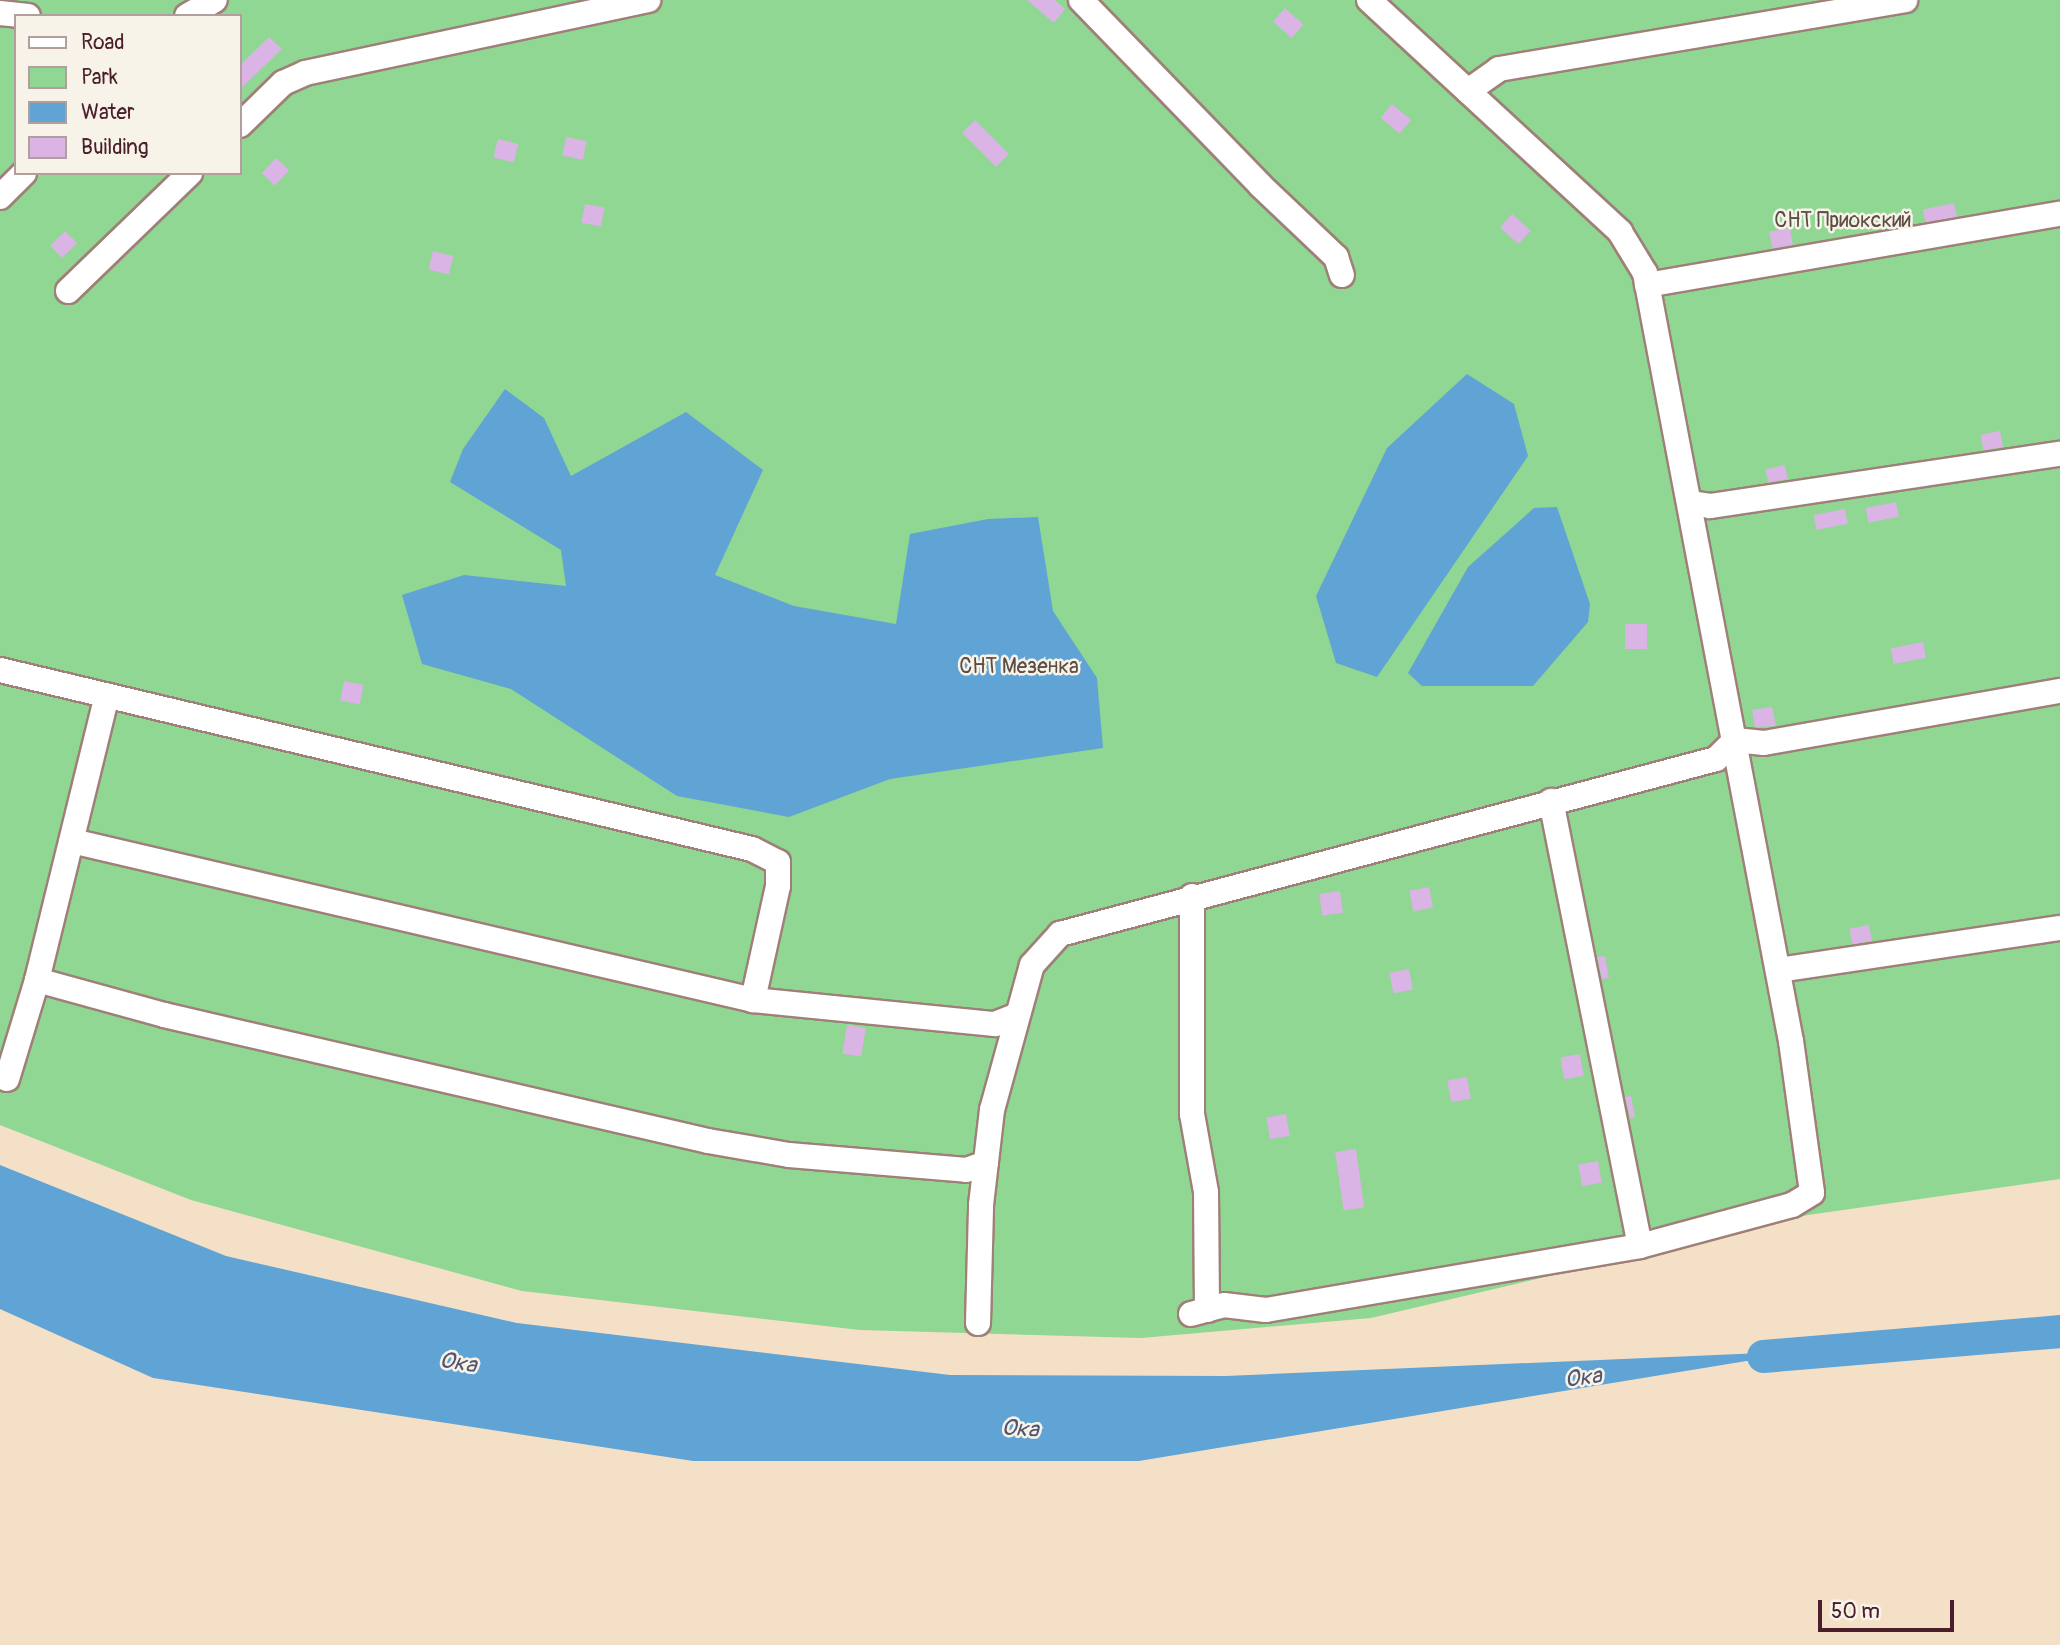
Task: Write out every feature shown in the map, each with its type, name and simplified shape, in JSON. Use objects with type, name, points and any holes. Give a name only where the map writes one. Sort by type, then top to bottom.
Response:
[{"type":"street","points":[[190,14],[215,0]]},
{"type":"street","points":[[242,123],[283,83],[305,73],[648,0]]},
{"type":"street","points":[[1081,0],[1260,185],[1336,257],[1342,275]]},
{"type":"street","points":[[1192,896],[1192,1114],[1206,1192],[1199,1312],[1224,1305],[1266,1310],[1640,1245],[1792,1205],[1812,1194],[1778,970],[1691,503],[1647,285],[1620,232],[1369,0]]},
{"type":"street","points":[[1468,91],[1499,69],[1905,0]]},
{"type":"street","points":[[0,197],[22,175]]},
{"type":"street","points":[[68,291],[188,175]]},
{"type":"street","points":[[1647,285],[2060,214]]},
{"type":"street","points":[[1691,503],[1710,506],[2060,454]]},
{"type":"street","points":[[0,670],[752,849],[778,862],[778,886],[754,1000]]},
{"type":"street","points":[[1735,740],[1764,743],[2060,691]]},
{"type":"street","points":[[7,1079],[37,981],[107,695]]},
{"type":"street","points":[[978,1323],[986,1163],[992,1110],[1015,1016],[1032,965],[1060,934],[1551,800],[1716,759],[1735,740]]},
{"type":"street","points":[[1551,800],[1640,1245]]},
{"type":"street","points":[[72,841],[754,1000],[995,1024],[1015,1016]]},
{"type":"street","points":[[1778,970],[2060,928]]},
{"type":"street","points":[[37,981],[164,1015],[708,1141],[789,1156],[966,1171],[986,1163]]},
{"type":"green space","name":"СНТ Мезенка","points":[[0,0],[2060,0],[2060,1179],[1808,1215],[1371,1318],[1141,1338],[860,1330],[522,1291],[191,1200],[0,1125]]},
{"type":"water","points":[[1467,374],[1514,404],[1528,456],[1377,677],[1336,663],[1316,596],[1387,448]]},
{"type":"water","points":[[505,389],[544,418],[571,476],[686,412],[763,470],[715,575],[794,606],[896,624],[910,534],[988,519],[1038,517],[1053,611],[1097,678],[1103,748],[890,779],[789,817],[677,796],[511,689],[422,664],[402,595],[464,575],[566,586],[561,550],[450,482],[463,449]]},
{"type":"water","points":[[1557,507],[1590,604],[1588,622],[1533,686],[1422,686],[1408,673],[1468,567],[1534,508]]},
{"type":"water","points":[[0,1165],[226,1256],[517,1323],[950,1375],[1226,1376],[1807,1351],[1139,1461],[693,1461],[153,1378],[0,1309]]},
{"type":"building","points":[[1027,0],[1055,0],[1065,9],[1054,23]]},
{"type":"building","points":[[1285,8],[1304,25],[1292,38],[1273,21]]},
{"type":"building","points":[[269,37],[282,49],[242,87],[242,63]]},
{"type":"building","points":[[1392,104],[1411,120],[1400,134],[1380,118]]},
{"type":"building","points":[[975,120],[1009,154],[996,167],[962,133]]},
{"type":"building","points":[[566,137],[587,141],[583,160],[562,156]]},
{"type":"building","points":[[498,139],[518,144],[514,163],[493,157]]},
{"type":"building","points":[[276,158],[289,170],[275,186],[262,173]]},
{"type":"building","points":[[1954,203],[1957,217],[1926,223],[1923,210]]},
{"type":"building","points":[[585,204],[605,208],[601,226],[581,223]]},
{"type":"building","points":[[1512,214],[1531,231],[1519,244],[1500,227]]},
{"type":"building","points":[[1790,228],[1793,245],[1772,248],[1769,232]]},
{"type":"building","points":[[65,231],[77,243],[62,258],[50,246]]},
{"type":"building","points":[[433,251],[453,256],[449,275],[428,269]]},
{"type":"building","points":[[2000,431],[2003,447],[1983,451],[1980,435]]},
{"type":"building","points":[[1785,465],[1788,479],[1768,483],[1765,469]]},
{"type":"building","points":[[1896,502],[1899,517],[1868,523],[1866,508]]},
{"type":"building","points":[[1845,509],[1848,524],[1816,530],[1814,515]]},
{"type":"building","points":[[1625,624],[1647,624],[1647,649],[1625,649]]},
{"type":"building","points":[[1923,642],[1926,658],[1894,664],[1891,648]]},
{"type":"building","points":[[344,681],[364,685],[360,704],[340,701]]},
{"type":"building","points":[[1772,707],[1776,726],[1755,727],[1752,710]]},
{"type":"building","points":[[1429,887],[1433,908],[1413,911],[1409,891]]},
{"type":"building","points":[[1340,891],[1343,913],[1322,916],[1319,894]]},
{"type":"building","points":[[1869,925],[1872,941],[1852,945],[1849,929]]},
{"type":"building","points":[[1605,956],[1609,978],[1602,979],[1597,957]]},
{"type":"building","points":[[1409,969],[1413,990],[1393,993],[1389,973]]},
{"type":"building","points":[[847,1025],[866,1028],[861,1057],[842,1054]]},
{"type":"building","points":[[1580,1054],[1584,1076],[1564,1079],[1560,1057]]},
{"type":"building","points":[[1467,1077],[1471,1099],[1451,1102],[1447,1080]]},
{"type":"building","points":[[1631,1096],[1635,1117],[1630,1118],[1625,1097]]},
{"type":"building","points":[[1286,1114],[1290,1136],[1270,1139],[1266,1117]]},
{"type":"building","points":[[1356,1149],[1364,1207],[1343,1210],[1335,1152]]},
{"type":"building","points":[[1598,1161],[1602,1183],[1582,1186],[1578,1164]]},
{"type":"waterway","name":"Ока","points":[[1763,1356],[2060,1331]]},
{"type":"park label","name":"СНТ Приокский","points":[[1843,221]]}]
